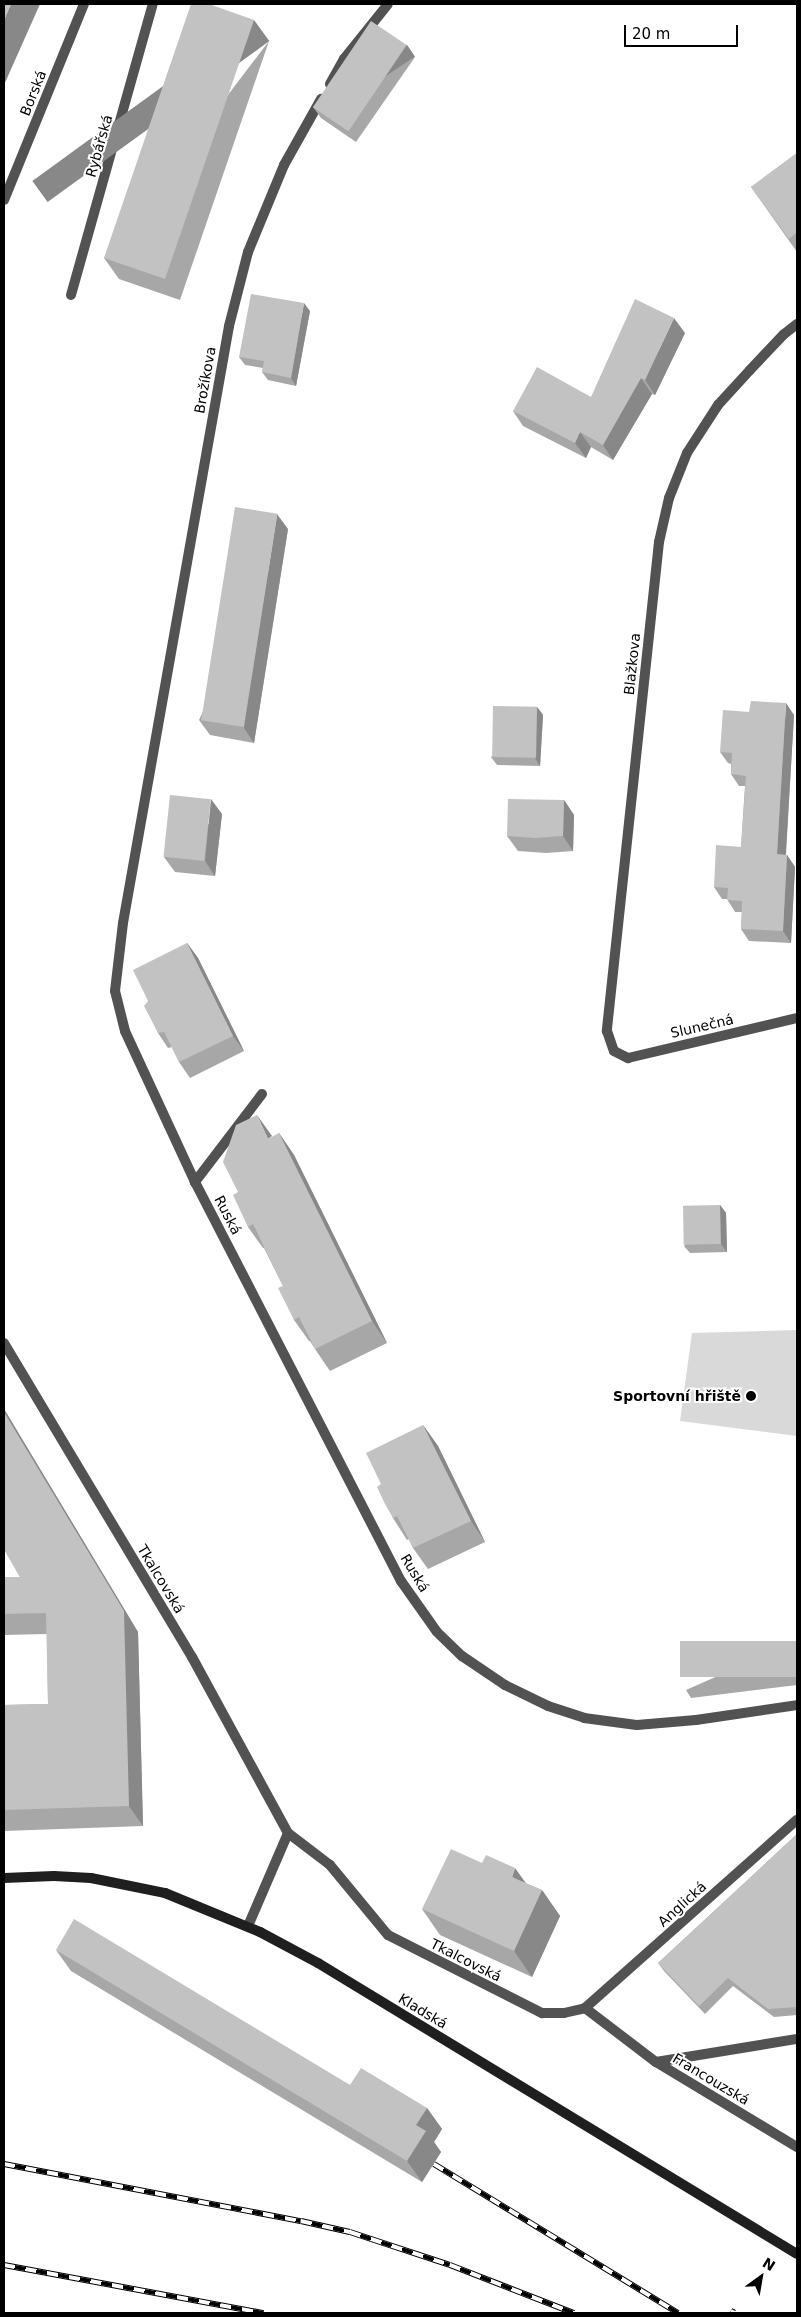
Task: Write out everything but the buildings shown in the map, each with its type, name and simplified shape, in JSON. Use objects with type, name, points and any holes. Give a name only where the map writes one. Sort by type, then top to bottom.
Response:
[{"type":"main road","name":"Kladská","points":[[4,1878],[54,1876],[91,1878],[165,1893],[248,1926],[318,1963],[797,2254]]},
{"type":"street","name":"Borská","points":[[5,194],[84,4]]},
{"type":"street","name":"Rybářská","points":[[71,296],[153,4]]},
{"type":"street","name":"Brožíkova","points":[[145,796],[228,326],[248,252],[284,165],[344,59],[388,4]]},
{"type":"street","name":"Blažkova","points":[[614,1051],[607,1031],[659,542],[669,498],[687,453],[718,405],[756,362],[797,324]]},
{"type":"street","name":"Ruská","points":[[145,796],[123,923],[115,990],[125,1031],[196,1182],[401,1581],[437,1632],[462,1656],[505,1685],[548,1706],[584,1718],[637,1725],[696,1720],[797,1705]]},
{"type":"street","name":"Slunečná","points":[[614,1051],[628,1058],[797,1018]]},
{"type":"street","points":[[196,1182],[262,1094]]},
{"type":"street","name":"Tkalcovská","points":[[4,1343],[192,1657],[288,1833],[330,1864],[388,1935],[542,2013],[564,2013],[586,2008]]},
{"type":"street","name":"Anglická","points":[[586,2008],[797,1820]]},
{"type":"street","points":[[248,1926],[288,1833]]},
{"type":"street","points":[[586,2008],[656,2062]]},
{"type":"street","name":"Francouzská","points":[[656,2062],[797,2039]]},
{"type":"street","name":"Francouzská","points":[[656,2062],[797,2147]]},
{"type":"shaded area","points":[[797,1330],[797,1436],[680,1421],[692,1333]]},
{"type":"railway","points":[[4,2164],[350,2232],[450,2265],[574,2313]]},
{"type":"railway","points":[[434,2164],[678,2313]]},
{"type":"railway","points":[[4,2265],[264,2313]]},
{"type":"railway","points":[[731,2311],[735,2313]]},
{"type":"place","name":"Sportovní hřiště","points":[[751,1396]]}]
